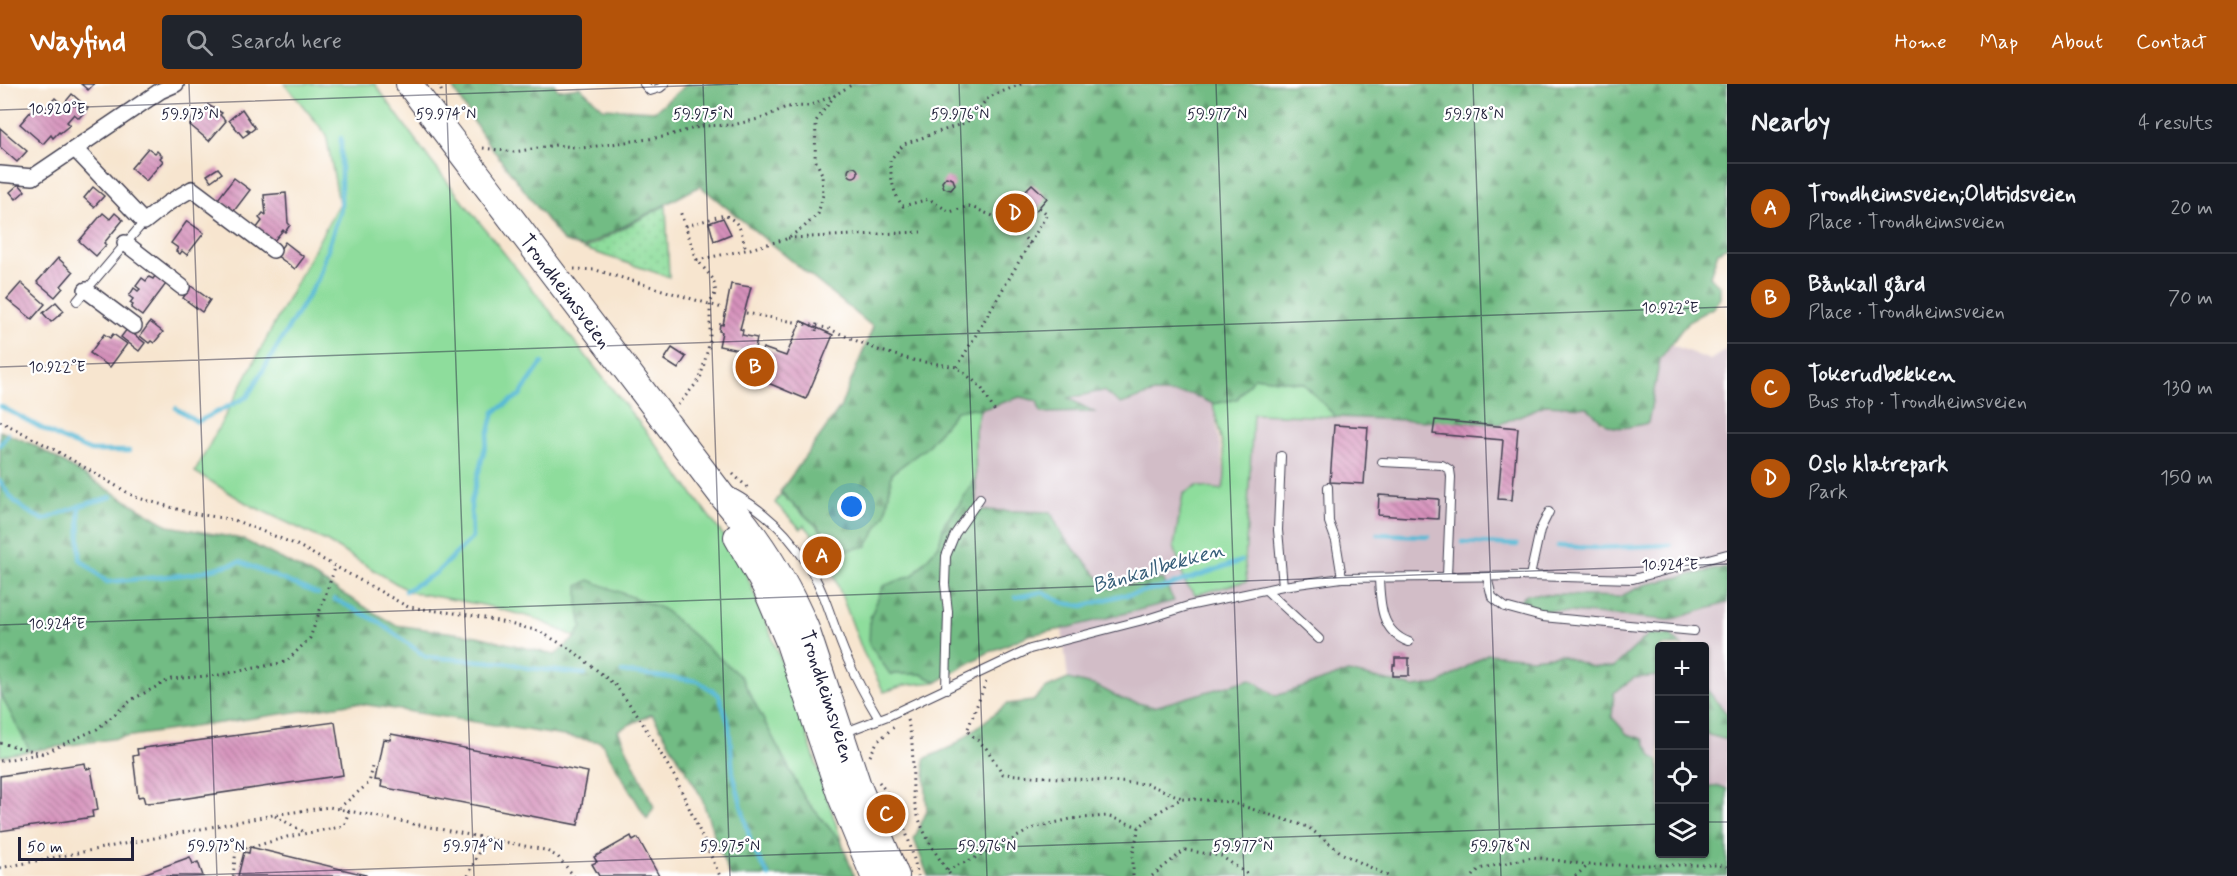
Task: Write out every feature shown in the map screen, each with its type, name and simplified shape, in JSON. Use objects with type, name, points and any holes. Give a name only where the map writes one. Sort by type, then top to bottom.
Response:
[{"type":"highway","name":"Trondheimsveien","points":[[410,84],[716,489],[762,545],[795,604],[816,656],[831,737],[852,825],[874,876]]},
{"type":"highway","name":"Trondheimsveien","points":[[831,737],[896,876]]},
{"type":"street","points":[[0,174],[33,177],[75,149],[156,88],[176,84]]},
{"type":"street","points":[[75,149],[144,222],[168,203],[192,189],[273,250]]},
{"type":"street","points":[[125,243],[182,287]]},
{"type":"street","points":[[82,295],[135,326]]},
{"type":"lane","points":[[644,84],[650,91],[665,84]]},
{"type":"lane","points":[[82,295],[144,222]]},
{"type":"lane","points":[[1281,456],[1278,530],[1283,586]]},
{"type":"lane","points":[[1382,462],[1442,465],[1449,470],[1451,477],[1447,576]]},
{"type":"lane","points":[[1328,487],[1329,522],[1336,541],[1342,578]]},
{"type":"lane","points":[[716,489],[761,509],[791,540],[813,573],[846,656],[879,719]]},
{"type":"lane","points":[[946,689],[948,612],[945,584],[946,556],[955,534],[980,498]]},
{"type":"lane","points":[[1530,576],[1540,530],[1549,512]]},
{"type":"lane","points":[[831,737],[903,709],[1030,649],[1188,606],[1283,586],[1342,578],[1530,576],[1633,579],[1727,554]]},
{"type":"lane","points":[[1487,577],[1492,597],[1505,608],[1542,617],[1694,631]]},
{"type":"lane","points":[[1379,578],[1380,604],[1390,631],[1398,638],[1409,642]]},
{"type":"lane","points":[[1266,590],[1319,639]]},
{"type":"path","points":[[478,147],[514,152],[556,144],[582,148],[663,137],[702,126],[732,125],[763,118],[786,107],[808,106],[835,95],[853,84]]},
{"type":"path","points":[[1021,84],[989,97],[967,122],[904,144],[890,159],[891,181],[898,200],[903,206],[929,199],[950,212],[969,206],[1012,224],[1030,244]]},
{"type":"path","points":[[786,238],[804,227],[818,214],[823,195],[822,174],[815,159],[816,121],[835,95]]},
{"type":"path","points":[[957,367],[1047,214],[1039,207]]},
{"type":"path","points":[[675,409],[700,379],[710,341],[710,303],[716,292],[713,279],[697,260],[680,211]]},
{"type":"path","points":[[686,226],[724,215],[735,220],[741,230],[746,250]]},
{"type":"path","points":[[697,260],[746,250],[786,238],[921,232]]},
{"type":"path","points":[[556,279],[571,270],[587,268],[722,308]]},
{"type":"path","points":[[746,314],[827,328],[878,350],[912,360],[957,367],[981,387],[995,412]]},
{"type":"path","points":[[816,331],[817,322]]},
{"type":"path","points":[[0,421],[135,497],[191,513],[234,520],[297,545],[408,607],[476,616],[539,631],[572,650],[615,686],[638,714],[676,779],[720,876]]},
{"type":"path","points":[[0,761],[44,753],[97,729],[133,699],[171,679],[219,675],[286,662],[310,638],[335,568]]},
{"type":"path","points":[[992,668],[967,731],[986,748],[1003,774],[1147,784],[1182,798],[1230,802],[1308,827],[1343,854],[1388,876]]},
{"type":"path","points":[[903,709],[913,742],[913,791],[916,811],[930,843],[951,876]]},
{"type":"path","points":[[871,762],[874,747],[895,726]]},
{"type":"path","points":[[0,744],[44,753]]},
{"type":"path","points":[[339,808],[369,783],[374,763]]},
{"type":"path","points":[[874,774],[897,807],[918,876]]},
{"type":"path","points":[[1133,876],[1133,853],[1140,827],[1157,813],[1182,798]]},
{"type":"path","points":[[0,869],[273,815],[319,808],[339,808],[484,840],[545,850],[558,857],[574,876]]},
{"type":"path","points":[[233,876],[237,850],[340,827],[345,822],[349,810]]},
{"type":"path","points":[[273,815],[306,833]]},
{"type":"path","points":[[947,870],[993,850],[1033,828],[1071,819],[1107,816],[1140,827]]},
{"type":"path","points":[[897,824],[902,821]]},
{"type":"path","points":[[468,876],[484,840]]},
{"type":"path","points":[[1152,876],[1185,850],[1221,856],[1250,876]]},
{"type":"path","points":[[1473,876],[1479,869],[1533,857],[1589,865],[1727,867]]},
{"type":"path","points":[[1575,876],[1589,865]]},
{"type":"shaded area","points":[[1672,345],[1710,360],[1727,349],[1727,714],[1709,692],[1709,642],[1678,642],[1671,635],[1649,634],[1615,667],[1591,667],[1560,655],[1532,658],[1487,654],[1440,684],[1414,687],[1348,672],[1276,696],[1251,679],[1154,707],[1122,699],[1097,686],[1068,679],[1062,629],[1173,601],[1163,579],[1108,588],[1062,535],[1051,512],[976,510],[975,430],[980,410],[1020,397],[1037,401],[1041,413],[1092,412],[1067,397],[1103,391],[1121,404],[1154,393],[1191,394],[1213,404],[1226,481],[1222,490],[1197,486],[1247,581],[1245,563],[1253,414],[1500,424],[1545,405],[1587,407],[1602,423],[1648,423],[1660,359]]},
{"type":"shaded area","points":[[1655,676],[1655,758],[1643,739],[1627,734],[1612,717],[1613,693],[1634,678]]},
{"type":"shaded area","points":[[1709,735],[1727,740],[1727,789],[1720,786],[1709,787]]},
{"type":"green space","points":[[285,84],[375,84],[430,160],[652,439],[740,558],[790,682],[842,843],[805,799],[741,677],[578,605],[582,627],[576,637],[534,618],[483,605],[410,592],[326,541],[248,504],[195,472],[339,203],[326,134]]},
{"type":"green space","points":[[450,84],[554,84],[558,90],[580,87],[603,108],[655,111],[687,84],[1727,84],[1727,247],[1718,252],[1710,276],[1720,287],[1720,298],[1713,308],[1688,321],[1660,359],[1648,423],[1629,427],[1608,425],[1587,407],[1545,405],[1500,424],[1336,417],[1303,383],[1254,377],[1237,399],[1213,404],[1191,394],[1154,393],[1121,404],[1103,391],[1068,398],[1094,412],[1041,413],[1037,401],[1020,397],[980,410],[972,408],[956,411],[927,447],[892,473],[886,513],[867,546],[844,551],[780,492],[840,408],[873,327],[700,186],[583,248],[563,241],[485,139]]},
{"type":"green space","points":[[666,205],[669,277],[585,249]]},
{"type":"green space","points":[[1254,377],[1303,383],[1336,417],[1253,414],[1245,563],[1247,581],[1195,595],[1185,583],[1174,546],[1183,494],[1197,486],[1222,490],[1224,459],[1213,404],[1237,399]]},
{"type":"green space","points":[[972,408],[980,410],[975,430],[976,510],[974,481],[944,524],[939,545],[913,575],[883,587],[890,674],[921,674],[937,682],[905,685],[884,692],[863,652],[833,573],[809,540],[813,535],[804,525],[801,529],[775,503],[781,494],[844,551],[886,513],[892,473],[927,447],[956,411]]},
{"type":"green space","points":[[0,431],[32,444],[169,526],[242,539],[305,571],[395,625],[477,636],[555,655],[576,637],[582,627],[578,605],[578,586],[589,580],[663,609],[741,677],[805,799],[842,843],[854,876],[730,876],[701,796],[652,714],[618,730],[654,807],[647,819],[601,742],[356,703],[30,751],[0,693]]},
{"type":"green space","points":[[974,480],[977,510],[1051,512],[1062,535],[1108,588],[1163,579],[1174,601],[1063,629],[1029,635],[985,654],[937,682],[921,674],[890,674],[869,644],[870,618],[883,586],[913,575],[939,545],[944,524]]},
{"type":"green space","points":[[1727,567],[1727,603],[1670,620],[1544,610],[1519,602],[1527,594],[1619,597],[1644,585]]},
{"type":"green space","points":[[1649,634],[1671,635],[1678,642],[1655,642],[1655,676],[1634,678],[1614,693],[1612,717],[1627,734],[1643,739],[1655,758],[1655,858],[1709,858],[1709,787],[1720,786],[1727,789],[1727,876],[928,876],[914,839],[927,811],[924,759],[953,746],[1007,704],[1033,701],[1045,689],[1068,679],[1097,686],[1122,699],[1154,707],[1251,679],[1276,696],[1348,672],[1414,687],[1439,684],[1487,654],[1532,658],[1560,655],[1591,667],[1614,667]]},
{"type":"green space","points":[[0,677],[4,700],[30,751],[0,756]]},
{"type":"green space","points":[[1709,692],[1727,714],[1727,740],[1709,735]]},
{"type":"building","points":[[81,84],[94,84],[88,90]]},
{"type":"building","points":[[72,94],[88,108],[79,118],[74,114],[67,122],[70,125],[53,138],[51,135],[43,144],[20,124],[38,103],[45,109],[55,98],[63,105]]},
{"type":"building","points":[[208,105],[222,113],[220,115],[226,121],[209,141],[190,125]]},
{"type":"building","points":[[242,109],[255,128],[250,132],[246,130],[249,133],[243,137],[229,120]]},
{"type":"building","points":[[0,128],[27,151],[17,162],[0,147]]},
{"type":"building","points":[[148,148],[155,153],[157,151],[163,161],[146,181],[131,168]]},
{"type":"building","points":[[853,167],[857,168],[857,176],[853,177],[849,176],[848,172],[849,168]]},
{"type":"building","points":[[218,168],[222,173],[211,181],[207,175]]},
{"type":"building","points":[[946,177],[953,179],[955,185],[951,190],[944,188],[942,182]]},
{"type":"building","points":[[234,178],[250,190],[234,211],[218,199]]},
{"type":"building","points":[[19,184],[25,191],[16,199],[10,192]]},
{"type":"building","points":[[1032,184],[1047,198],[1033,214],[1017,199]]},
{"type":"building","points":[[93,187],[104,196],[94,207],[84,198]]},
{"type":"building","points":[[286,193],[290,225],[273,242],[256,229],[262,221],[259,218],[263,213],[266,215],[264,195]]},
{"type":"building","points":[[103,213],[110,219],[115,213],[123,220],[96,256],[79,241]]},
{"type":"building","points":[[723,218],[731,234],[714,241],[709,223]]},
{"type":"building","points":[[187,221],[204,233],[187,255],[182,251],[180,254],[176,251],[178,248],[171,243]]},
{"type":"building","points":[[285,242],[304,257],[295,269],[276,255]]},
{"type":"building","points":[[58,258],[73,272],[55,297],[37,282]]},
{"type":"building","points":[[155,276],[166,284],[142,316],[131,308],[133,305],[130,303],[133,299],[129,296],[134,288],[138,291],[140,289],[136,286],[142,278],[146,281],[149,277],[153,279]]},
{"type":"building","points":[[21,283],[45,304],[32,319],[7,299]]},
{"type":"building","points":[[731,284],[751,287],[740,329],[743,330],[742,335],[757,338],[754,353],[719,346],[722,332],[719,331],[720,324],[723,325]]},
{"type":"building","points":[[191,286],[210,300],[202,312],[183,298]]},
{"type":"building","points":[[56,302],[64,311],[51,322],[43,313]]},
{"type":"building","points":[[801,321],[833,335],[806,399],[761,380],[766,369],[756,365],[763,348],[786,356]]},
{"type":"building","points":[[150,322],[163,332],[154,343],[151,341],[149,343],[140,336]]},
{"type":"building","points":[[127,329],[145,343],[139,351],[121,337]]},
{"type":"building","points":[[104,334],[110,338],[113,334],[127,344],[110,367],[90,353]]},
{"type":"building","points":[[672,348],[686,357],[678,369],[664,360]]},
{"type":"building","points":[[1435,420],[1518,428],[1512,500],[1498,499],[1503,440],[1433,434]]},
{"type":"building","points":[[1334,425],[1368,427],[1364,484],[1330,482]]},
{"type":"building","points":[[1379,495],[1439,499],[1438,519],[1378,515]]},
{"type":"building","points":[[1395,658],[1409,658],[1409,676],[1393,676]]},
{"type":"building","points":[[335,722],[343,775],[161,802],[145,803],[143,796],[138,797],[133,756],[138,755],[137,749]]},
{"type":"building","points":[[391,734],[588,772],[578,825],[381,787],[382,781],[375,780],[383,739],[390,740]]},
{"type":"building","points":[[85,763],[86,769],[91,768],[98,810],[92,811],[93,817],[0,831],[0,776]]},
{"type":"building","points":[[631,836],[633,841],[638,838],[659,876],[599,876],[592,864],[597,862],[594,857]]},
{"type":"building","points":[[250,847],[366,876],[238,876],[244,852],[249,853]]},
{"type":"building","points":[[190,857],[193,864],[198,862],[203,876],[138,876]]},
{"type":"waterway","points":[[176,408],[197,422],[247,397],[318,279],[341,208],[341,138]]},
{"type":"waterway","points":[[405,591],[436,573],[472,538],[471,502],[494,412],[520,395],[542,363]]},
{"type":"waterway","points":[[0,406],[62,439],[91,451],[129,451]]},
{"type":"waterway","points":[[0,445],[8,434]]},
{"type":"waterway","points":[[0,481],[18,505],[44,520],[79,506],[80,559],[107,582],[192,574],[240,562],[318,594]]},
{"type":"waterway","points":[[79,506],[111,497]]},
{"type":"waterway","name":"Bånkallbekken","points":[[1377,534],[1429,536]]},
{"type":"waterway","name":"Bånkallbekken","points":[[1462,542],[1517,545]]},
{"type":"waterway","name":"Bånkallbekken","points":[[1599,548],[1670,545]]},
{"type":"waterway","name":"Bånkallbekken","points":[[1558,546],[1596,548]]},
{"type":"waterway","name":"Bånkallbekken","points":[[1016,597],[1042,592],[1064,603],[1083,606],[1122,595],[1159,589],[1241,561]]},
{"type":"waterway","points":[[334,599],[379,622],[426,657],[509,663],[528,668],[585,674]]},
{"type":"waterway","points":[[622,672],[698,681],[719,695],[729,725],[733,773],[752,847],[769,876]]},
{"type":"place","name":"Oslo klatrepark","points":[[1015,213]]},
{"type":"place","name":"Bånkall gård","points":[[755,367]]},
{"type":"place","name":"Trondheimsveien;Oldtidsveien","points":[[822,556]]},
{"type":"place","name":"Tokerudbekken","points":[[886,814]]}]
